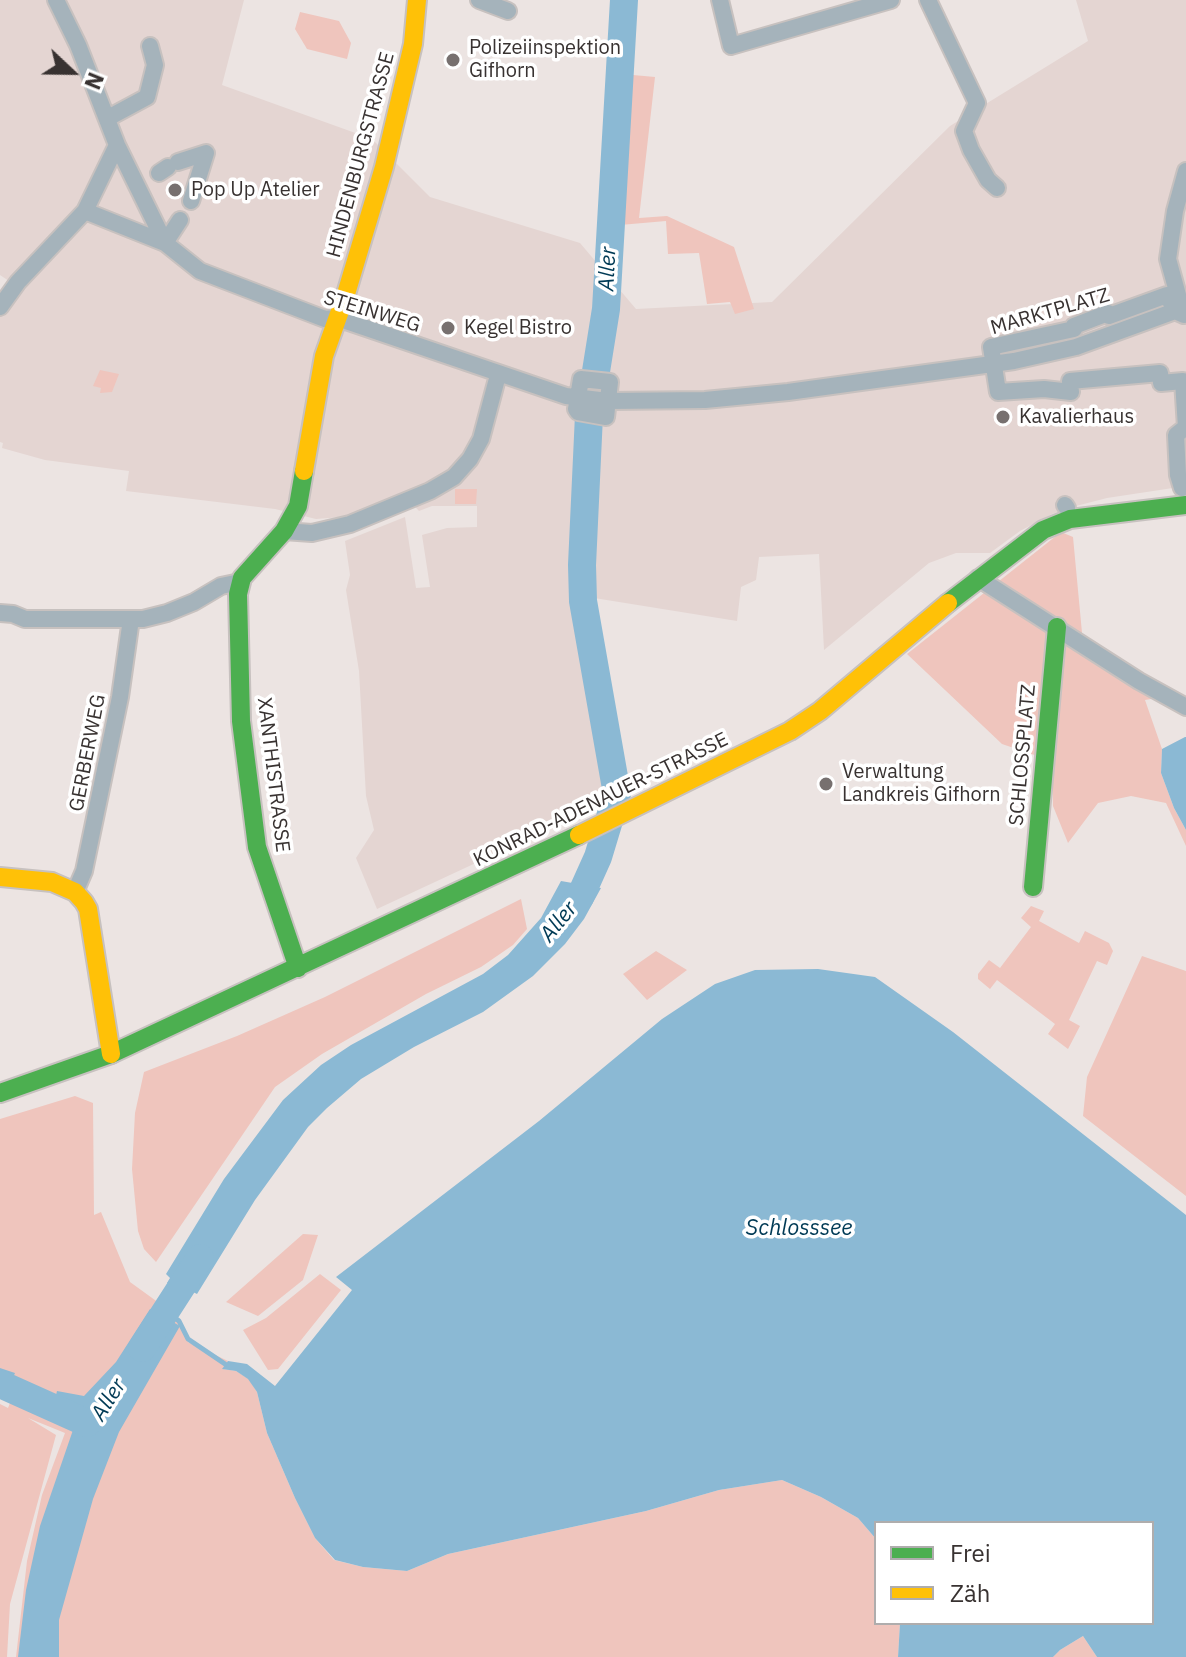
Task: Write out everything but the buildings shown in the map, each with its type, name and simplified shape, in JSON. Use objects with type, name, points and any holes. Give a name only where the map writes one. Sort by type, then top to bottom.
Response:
[{"type":"street","name":"STEINWEG","points":[[56,0],[117,145],[165,243]]},
{"type":"street","name":"HINDENBURGSTRASSE","points":[[284,531],[298,506],[324,356],[384,167],[413,44],[417,0]]},
{"type":"street","points":[[479,0],[508,11]]},
{"type":"street","points":[[720,0],[731,46],[891,0]]},
{"type":"street","points":[[928,0],[977,103],[964,131],[988,180],[997,188]]},
{"type":"street","points":[[108,118],[147,97],[155,65],[150,46]]},
{"type":"street","points":[[0,307],[18,282],[85,211],[117,145]]},
{"type":"street","points":[[139,188],[165,170],[206,153],[191,201]]},
{"type":"street","points":[[1183,313],[1168,259],[1175,211],[1186,171]]},
{"type":"street","name":"STEINWEG","points":[[85,211],[165,243],[200,271],[325,319],[337,318],[498,375],[577,399],[578,412],[606,417],[608,401],[705,400],[775,394],[1014,361],[1076,347],[1183,313]]},
{"type":"street","points":[[165,243],[180,220]]},
{"type":"street","name":"MARKTPLATZ","points":[[1016,391],[998,392],[991,347],[1074,329],[1074,326],[1108,313],[1111,316],[1167,295],[1183,313]]},
{"type":"street","points":[[1070,330],[1076,347]]},
{"type":"street","points":[[1014,361],[1016,391],[1044,389],[1071,392],[1070,381],[1160,373],[1161,383],[1183,381],[1186,427],[1176,435],[1178,475],[1182,488],[1186,486]]},
{"type":"street","points":[[0,613],[25,619],[155,617],[194,602],[221,586],[240,582],[251,565],[284,531],[312,533],[350,524],[430,491],[454,477],[470,459],[481,439],[498,375]]},
{"type":"street","name":"KONRAD-ADENAUER-STRASSE","points":[[0,1093],[111,1054],[600,825],[790,731],[820,711],[978,578],[1043,530],[1070,519],[1186,505]]},
{"type":"street","points":[[978,578],[1139,681],[1186,707]]},
{"type":"street","name":"XANTHISTRASSE","points":[[240,582],[237,619],[241,721],[257,847],[298,968]]},
{"type":"street","points":[[0,624],[16,624],[25,619]]},
{"type":"street","name":"GERBERWEG","points":[[75,892],[84,871],[114,726],[131,619]]},
{"type":"street","name":"SCHLOSSPLATZ","points":[[1033,887],[1057,627]]},
{"type":"street","points":[[0,877],[52,882],[75,892],[88,909],[111,1054]]},
{"type":"shaded area","points":[[0,0],[244,0],[222,85],[372,139],[430,197],[580,243],[636,309],[772,302],[950,126],[1088,41],[1076,0],[1186,0],[1186,486],[1076,506],[1052,514],[1020,531],[990,553],[956,553],[929,563],[824,650],[819,554],[759,557],[756,580],[741,587],[737,621],[588,597],[591,522],[576,521],[573,597],[611,800],[377,909],[356,858],[374,830],[366,796],[359,671],[346,590],[350,575],[345,541],[405,517],[416,588],[430,587],[422,535],[447,528],[477,527],[477,506],[432,506],[419,511],[404,495],[342,517],[316,519],[275,509],[126,491],[129,471],[45,460],[2,448],[0,295],[9,281],[0,275]]},
{"type":"shaded area","points":[[300,12],[339,21],[351,43],[347,59],[307,49],[295,29]]},
{"type":"shaded area","points":[[633,75],[655,77],[639,218],[667,216],[734,247],[754,309],[735,314],[730,302],[707,304],[699,253],[668,254],[666,221],[620,225]]},
{"type":"shaded area","points":[[100,370],[119,374],[112,392],[100,393],[101,388],[93,386]]},
{"type":"shaded area","points":[[455,489],[477,489],[476,504],[455,504]]},
{"type":"shaded area","points":[[1061,532],[1073,537],[1084,654],[1157,698],[1145,700],[1162,749],[1161,773],[1186,830],[1186,846],[1166,803],[1131,796],[1098,803],[1068,843],[1053,806],[1052,761],[1002,744],[907,654]]},
{"type":"shaded area","points":[[521,899],[527,929],[513,945],[481,967],[426,994],[322,1054],[275,1087],[156,1262],[144,1249],[138,1231],[132,1169],[135,1113],[144,1072],[325,997]]},
{"type":"shaded area","points":[[1031,906],[1044,911],[1039,921],[1079,943],[1085,931],[1109,943],[1113,951],[1107,965],[1097,961],[1069,1020],[1080,1026],[1068,1049],[1048,1034],[1055,1024],[997,980],[990,989],[978,979],[978,974],[989,960],[1000,968],[1031,927],[1021,918]]},
{"type":"shaded area","points":[[656,951],[687,970],[647,1000],[623,974]]},
{"type":"shaded area","points":[[1142,956],[1186,971],[1186,1196],[1083,1116],[1087,1077]]},
{"type":"shaded area","points":[[75,1096],[93,1103],[94,1215],[101,1212],[130,1282],[177,1316],[188,1342],[228,1361],[223,1369],[236,1371],[249,1379],[257,1392],[267,1433],[295,1498],[315,1538],[334,1560],[363,1567],[407,1571],[448,1554],[646,1511],[719,1490],[782,1480],[858,1518],[874,1537],[874,1625],[900,1625],[898,1657],[16,1657],[27,1561],[42,1495],[65,1433],[28,1418],[56,1435],[10,1604],[7,1657],[0,1657],[0,1404],[8,1408],[12,1398],[0,1393],[0,1119]]},
{"type":"shaded area","points":[[303,1234],[318,1235],[303,1280],[258,1316],[226,1302]]},
{"type":"shaded area","points":[[320,1274],[341,1290],[278,1369],[268,1370],[243,1330],[266,1318]]},
{"type":"shaded area","points":[[1083,1636],[1097,1657],[1053,1657],[1060,1650]]},
{"type":"water","points":[[1186,737],[1186,830],[1161,773],[1162,749]]},
{"type":"water","points":[[561,881],[601,888],[584,919],[565,944],[533,976],[483,1012],[414,1047],[361,1079],[308,1127],[255,1200],[197,1294],[191,1291],[187,1296],[167,1283],[170,1278],[166,1274],[224,1179],[283,1100],[321,1065],[351,1045],[483,974],[508,955],[541,918]]},
{"type":"water","name":"Schlosssee","points":[[818,969],[875,977],[953,1032],[1186,1215],[1186,1657],[1097,1657],[1083,1636],[1053,1657],[898,1657],[900,1625],[1154,1625],[1154,1521],[874,1521],[874,1537],[858,1518],[782,1480],[719,1490],[646,1511],[448,1554],[407,1571],[363,1567],[335,1560],[315,1538],[267,1433],[257,1392],[248,1379],[236,1371],[222,1369],[228,1361],[247,1364],[275,1386],[352,1290],[336,1277],[539,1121],[662,1019],[715,984],[755,970]]},
{"type":"water","points":[[150,1309],[180,1326],[119,1432],[93,1499],[59,1620],[59,1657],[18,1657],[26,1590],[40,1526],[73,1430],[51,1417],[57,1391],[84,1396],[116,1362]]},
{"type":"water","points":[[0,1368],[15,1373],[5,1397],[0,1395]]},
{"type":"waterway","name":"Aller","points":[[564,918],[580,897],[598,857],[617,794],[583,601],[582,565],[589,415],[606,309],[624,0]]},
{"type":"waterway","name":"Aller","points":[[142,1348],[200,1258]]},
{"type":"waterway","points":[[166,1311],[179,1321],[188,1339],[225,1364]]},
{"type":"waterway","points":[[0,1384],[87,1423]]},
{"type":"traffic: fast","points":[[298,968],[257,847],[241,721],[238,594],[242,578],[284,531],[298,506],[304,471]]},
{"type":"traffic: fast","points":[[948,603],[1043,530],[1070,519],[1186,505]]},
{"type":"traffic: fast","points":[[1033,887],[1057,627]]},
{"type":"traffic: fast","points":[[0,1093],[111,1054],[579,835]]},
{"type":"traffic: slow","points":[[304,471],[324,356],[384,167],[413,44],[417,0]]},
{"type":"traffic: slow","points":[[579,835],[790,731],[820,711],[948,603]]},
{"type":"traffic: slow","points":[[0,877],[52,882],[75,892],[84,902],[88,909],[111,1054]]},
{"type":"place","name":"Polizeiinspektion Gifhorn","points":[[453,60]]},
{"type":"place","name":"Pop Up Atelier","points":[[175,190]]},
{"type":"place","name":"Kegel Bistro","points":[[448,328]]},
{"type":"place","name":"Kavalierhaus","points":[[1003,417]]},
{"type":"place","name":"Verwaltung Landkreis Gifhorn","points":[[826,784]]}]
